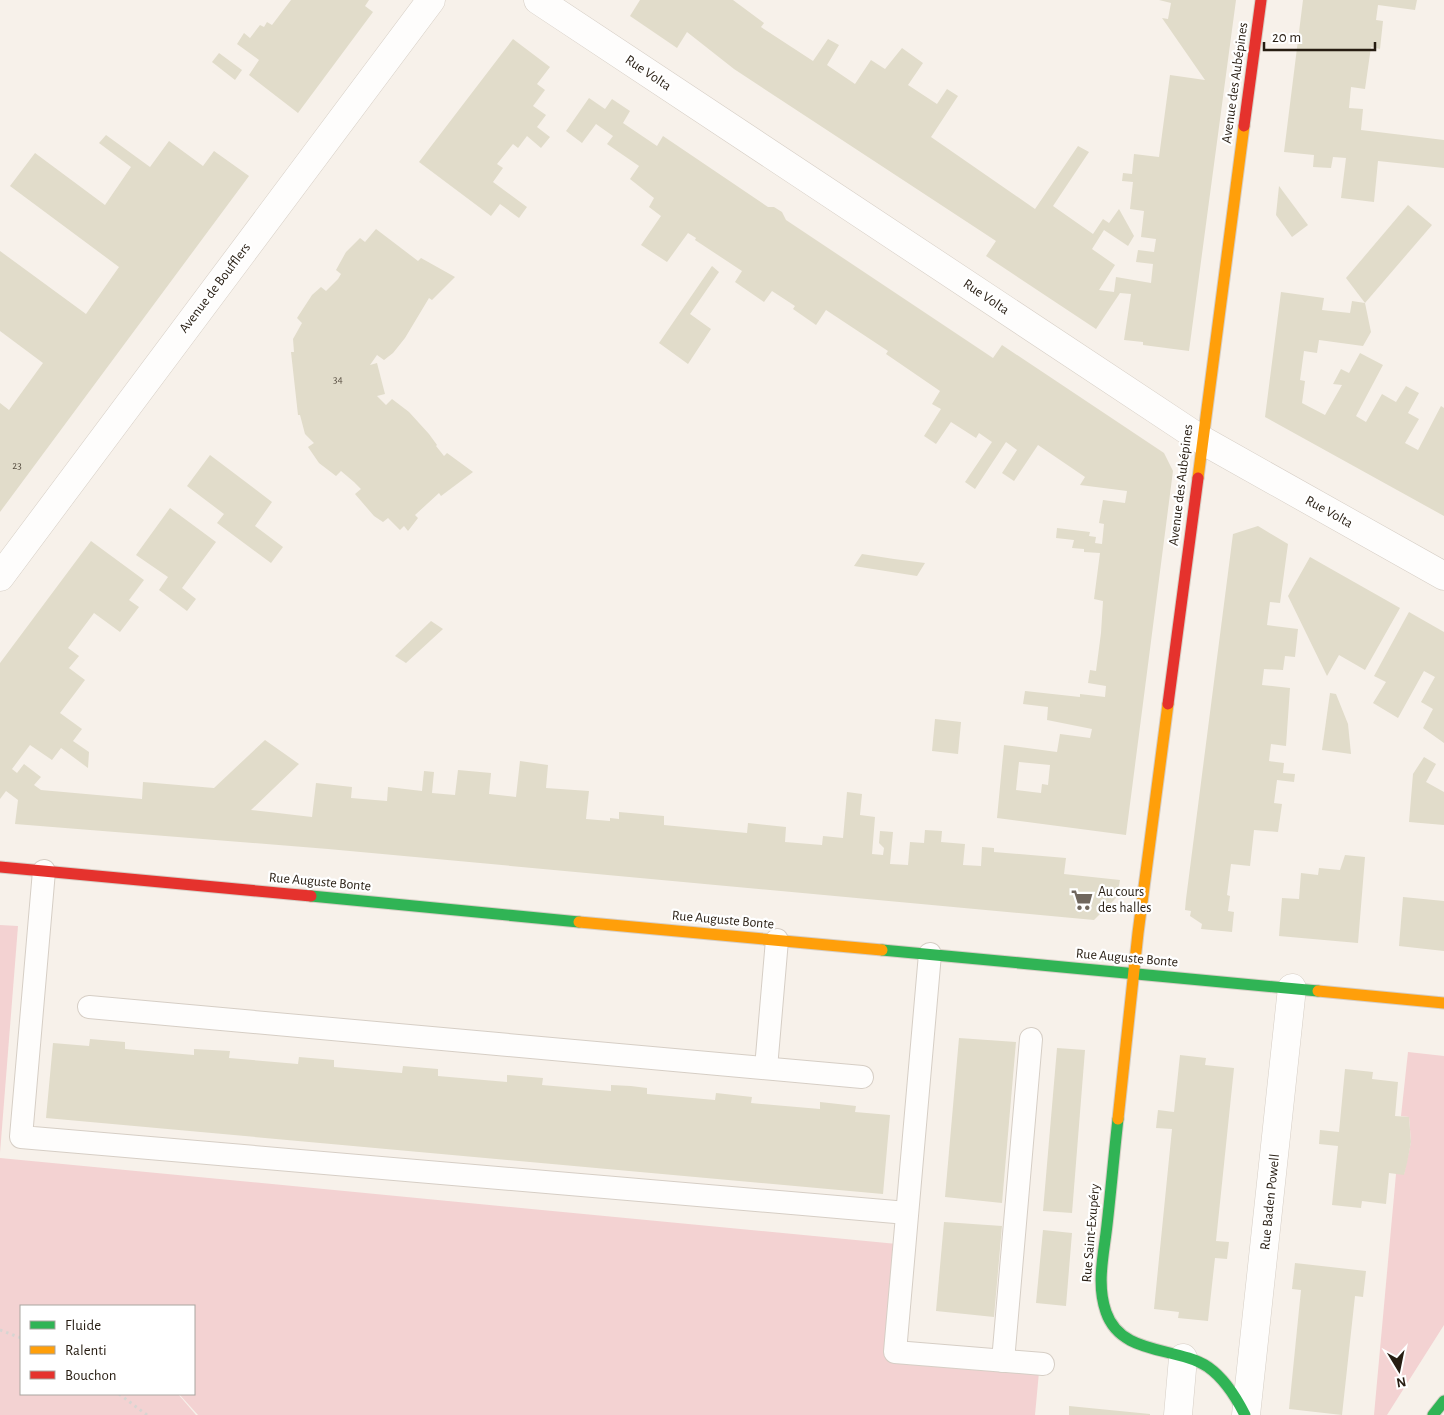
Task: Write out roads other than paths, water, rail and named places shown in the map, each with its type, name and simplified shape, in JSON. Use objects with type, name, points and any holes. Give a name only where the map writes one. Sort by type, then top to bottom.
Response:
[{"type":"street","name":"Avenue de Boufflers","points":[[0,577],[431,0]]},
{"type":"street","name":"Rue Volta","points":[[538,0],[1202,440],[1444,576]]},
{"type":"street","name":"Avenue des Aubépines","points":[[1134,974],[1202,440],[1261,0]]},
{"type":"street","name":"Rue Auguste Bonte","points":[[0,867],[1444,1003]]},
{"type":"street","name":"Rue Saint-Exupéry","points":[[1134,974],[1101,1279],[1101,1299],[1105,1316],[1127,1340],[1147,1348],[1201,1363],[1226,1383],[1246,1415]]},
{"type":"street","name":"Rue Baden Powell","points":[[1246,1415],[1292,988]]},
{"type":"street","points":[[1178,1415],[1183,1358]]},
{"type":"street","points":[[1433,1415],[1444,1401]]},
{"type":"lane","points":[[44,871],[21,1137],[907,1213]]},
{"type":"lane","points":[[766,1068],[777,940]]},
{"type":"lane","points":[[930,954],[895,1352],[1043,1364]]},
{"type":"lane","points":[[89,1007],[862,1077]]},
{"type":"lane","points":[[1003,1361],[1031,1040]]},
{"type":"place","name":"Au cours des halles","points":[[1082,900]]}]
